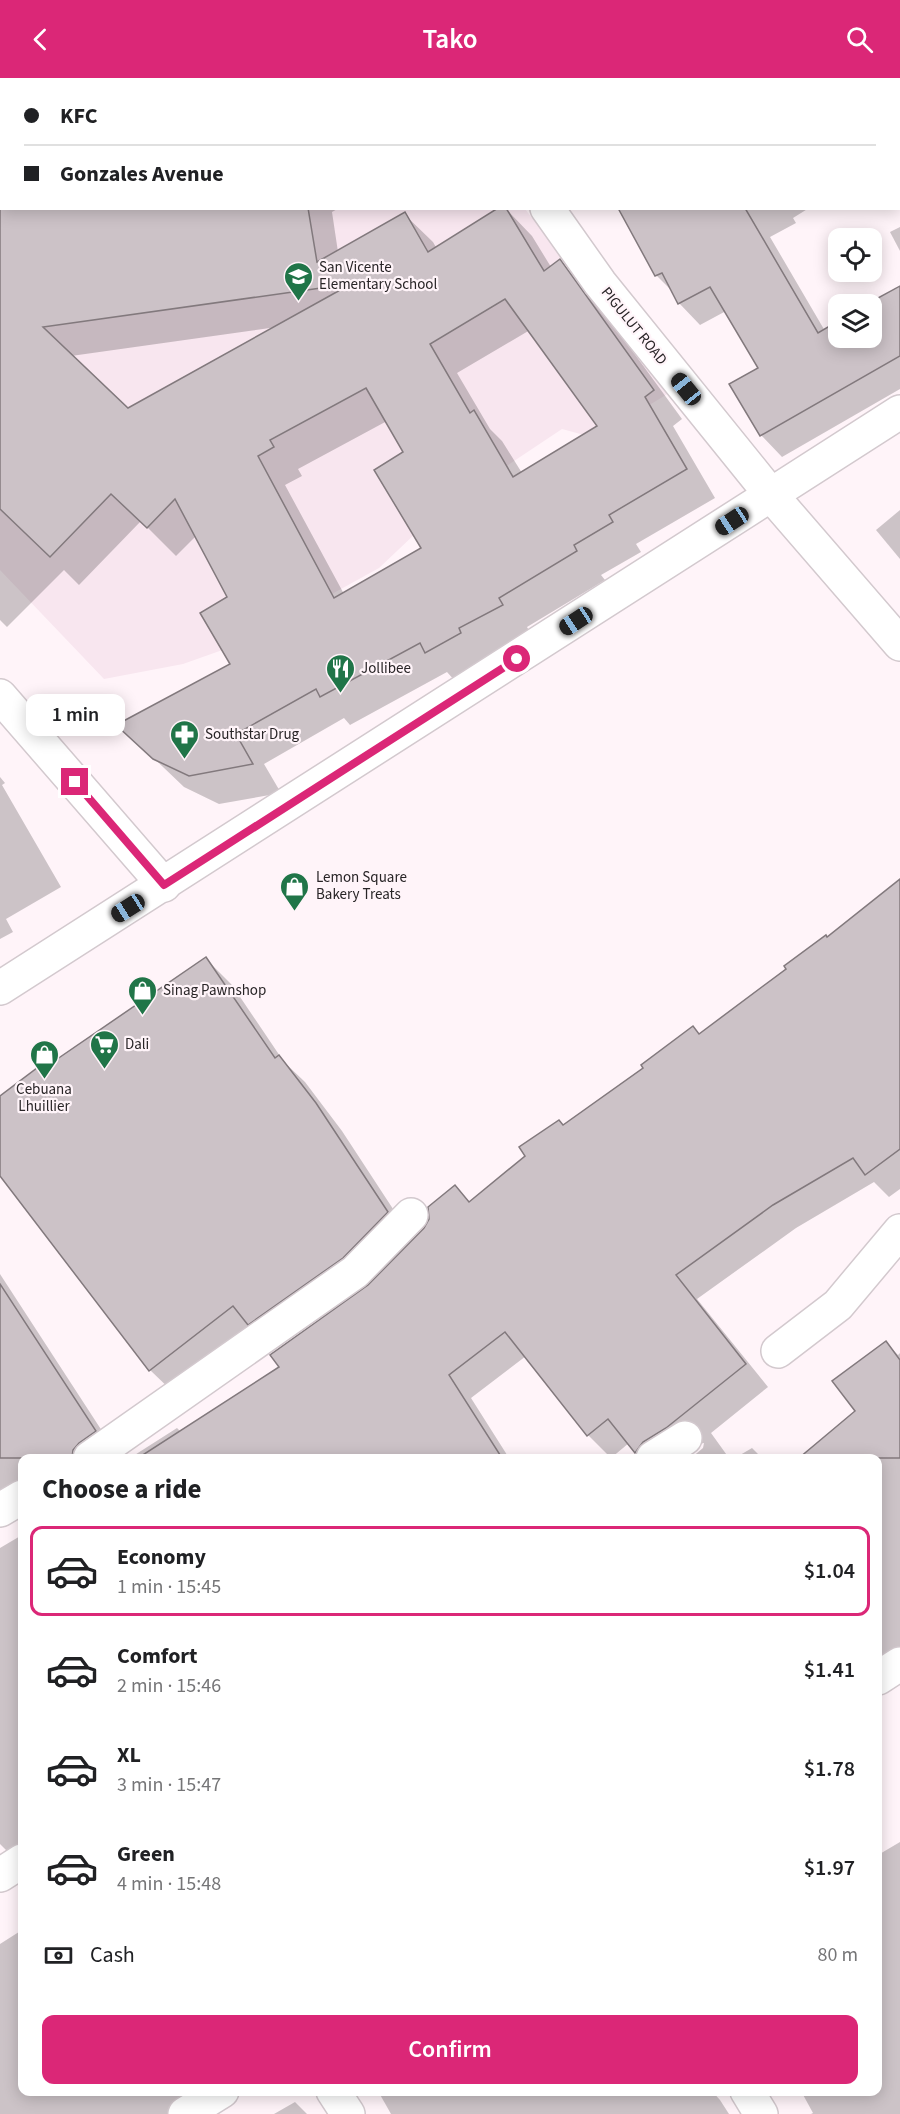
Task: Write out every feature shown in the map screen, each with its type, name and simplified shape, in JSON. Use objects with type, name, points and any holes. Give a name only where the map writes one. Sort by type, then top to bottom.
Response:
[{"type":"main road","name":"PIGULUT ROAD","points":[[548,210],[600,283],[772,496],[900,644]]},
{"type":"main road","points":[[0,988],[900,412]]},
{"type":"main road","points":[[0,696],[164,885]]},
{"type":"main road","points":[[97,1454],[355,1272],[411,1215]]},
{"type":"main road","points":[[778,1351],[838,1305],[900,1231]]},
{"type":"main road","points":[[659,1454],[685,1438]]},
{"type":"main road","points":[[0,1510],[18,1499]]},
{"type":"main road","points":[[0,1875],[18,1864]]},
{"type":"main road","points":[[185,2114],[214,2096]]},
{"type":"main road","points":[[336,2096],[348,2114]]},
{"type":"main road","points":[[750,2096],[761,2114]]},
{"type":"shaded area","name":"San Vicente Elementary School","points":[[0,210],[526,210],[669,393],[595,438],[562,429],[435,515],[379,568],[245,642],[183,664],[104,679],[0,570]]},
{"type":"building","name":"San Vicente Elementary School","points":[[0,210],[308,210],[317,262],[405,212],[428,252],[495,210],[507,210],[544,271],[560,259],[654,390],[645,397],[687,469],[609,515],[613,522],[574,545],[577,551],[499,598],[503,605],[459,628],[461,633],[425,653],[420,643],[320,697],[316,689],[236,734],[253,764],[189,776],[153,759],[116,725],[230,664],[200,613],[227,597],[175,499],[147,528],[111,494],[50,557],[0,509]],"holes":[[[351,284],[128,408],[43,327]],[[505,299],[597,426],[513,477],[474,410],[470,413],[430,344]],[[366,388],[403,452],[374,470],[421,548],[334,598],[258,456],[274,447],[270,440]]]},
{"type":"building","points":[[619,210],[746,210],[818,333],[828,327],[828,348],[882,348],[882,296],[900,286],[900,356],[760,436],[729,384],[758,368],[710,287],[678,304],[662,273],[655,276]]},
{"type":"building","points":[[900,879],[900,1149],[865,1175],[853,1158],[773,1205],[676,1275],[746,1364],[666,1428],[643,1442],[635,1453],[608,1419],[587,1436],[505,1332],[449,1375],[499,1454],[144,1454],[279,1367],[270,1355],[368,1285],[424,1228],[429,1219],[428,1207],[455,1185],[469,1202],[525,1156],[519,1147],[559,1120],[563,1125],[643,1068],[641,1065],[693,1026],[699,1034],[786,969],[784,966],[826,935],[827,937]]},
{"type":"building","points":[[206,957],[275,1058],[279,1055],[316,1103],[388,1212],[343,1258],[248,1325],[233,1306],[149,1371],[0,1176],[0,1096],[45,1062],[47,1066]]},
{"type":"building","points":[[0,1284],[96,1431],[79,1443],[72,1454],[18,1454],[18,1458],[0,1458]]},
{"type":"building","points":[[886,1341],[900,1360],[900,1458],[882,1458],[882,1454],[804,1454],[855,1411],[832,1381]]},
{"type":"place","name":"San Vicente Elementary School","points":[[298,302]]},
{"type":"place","name":"Jollibee","points":[[340,694]]},
{"type":"place","name":"Southstar Drug","points":[[184,760]]},
{"type":"place","name":"Lemon Square Bakery Treats","points":[[295,912]]},
{"type":"place","name":"Sinag Pawnshop","points":[[142,1016]]},
{"type":"place","name":"Dali","points":[[104,1070]]},
{"type":"place","name":"Cebuana Lhuillier","points":[[44,1080]]},
{"type":"route","points":[[75,782],[164,885],[517,659]]}]
